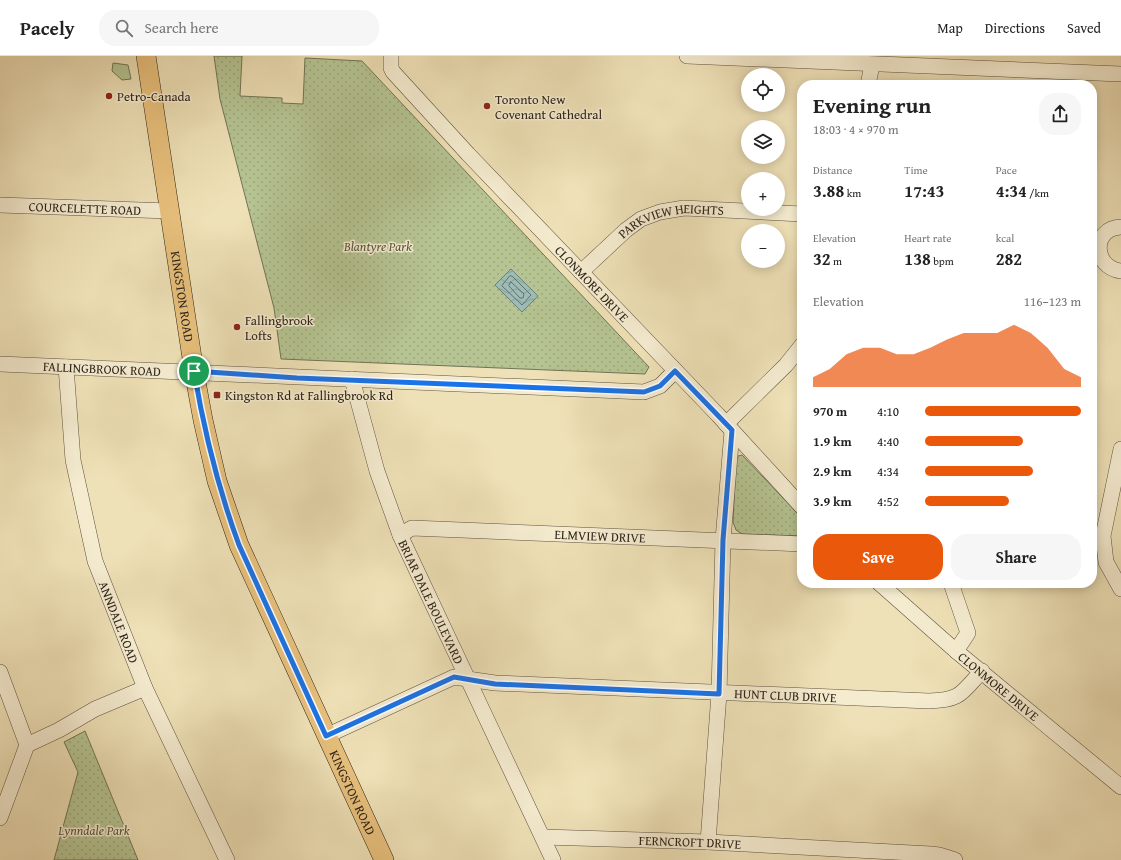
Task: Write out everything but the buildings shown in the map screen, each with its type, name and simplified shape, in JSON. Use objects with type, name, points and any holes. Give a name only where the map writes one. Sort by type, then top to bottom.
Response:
[{"type":"main road","name":"KINGSTON ROAD","points":[[146,56],[194,371],[203,420],[217,481],[232,526],[326,736],[384,860]]},
{"type":"street","name":"CLONMORE DRIVE","points":[[391,56],[391,68],[393,72],[580,272],[729,427],[797,502]]},
{"type":"street","points":[[687,56],[872,65],[1015,63],[1121,74]]},
{"type":"street","points":[[869,80],[872,65]]},
{"type":"street","name":"COURCELETTE ROAD","points":[[0,206],[169,211]]},
{"type":"street","name":"PARKVIEW HEIGHTS","points":[[580,272],[626,230],[641,219],[660,212],[684,208],[797,214]]},
{"type":"street","points":[[1121,227],[1110,229],[1105,234],[1099,247],[1100,254],[1107,266],[1121,271]]},
{"type":"street","points":[[708,842],[719,694],[723,540],[729,427],[797,351]]},
{"type":"street","name":"FALLINGBROOK ROAD","points":[[0,364],[194,371],[352,380],[644,392],[660,386],[675,371]]},
{"type":"street","name":"ANNDALE ROAD","points":[[66,367],[73,460],[95,561],[145,688],[227,860]]},
{"type":"street","name":"BRIAR DALE BOULEVARD","points":[[352,380],[377,472],[400,535],[553,860]]},
{"type":"street","points":[[1121,449],[1116,501],[1103,536],[1106,562],[1121,589]]},
{"type":"street","name":"ELMVIEW DRIVE","points":[[400,535],[412,528],[797,544]]},
{"type":"street","name":"CLONMORE DRIVE","points":[[885,588],[956,651],[1121,787]]},
{"type":"street","points":[[954,588],[968,633],[956,651]]},
{"type":"street","name":"HUNT CLUB DRIVE","points":[[326,736],[454,677],[495,684],[921,701],[950,700],[963,693],[982,671]]},
{"type":"street","points":[[0,672],[27,744],[0,818]]},
{"type":"street","points":[[27,744],[59,730],[95,709],[145,688]]},
{"type":"street","name":"FERNCROFT DRIVE","points":[[543,837],[708,842],[939,855],[955,860]]},
{"type":"green space","name":"Blantyre Park","points":[[214,56],[242,56],[240,96],[282,98],[282,103],[303,104],[305,58],[362,61],[649,367],[645,374],[281,359],[274,308],[220,99]]},
{"type":"green space","points":[[113,63],[128,65],[131,79],[122,80],[112,71]]},
{"type":"green space","points":[[742,455],[797,513],[797,536],[742,534],[736,530],[733,522],[736,460],[738,456]]},
{"type":"green space","name":"Lynndale Park","points":[[85,731],[138,860],[54,860],[78,772],[64,742]]},
{"type":"water","points":[[511,269],[538,296],[522,312],[495,285]]},
{"type":"place","name":"Petro-Canada","points":[[109,96]]},
{"type":"place","name":"Toronto New Covenant Cathedral","points":[[487,106]]},
{"type":"place","name":"Fallingbrook Lofts","points":[[237,327]]},
{"type":"place","name":"Kingston Rd at Fallingbrook Rd","points":[[217,395]]},
{"type":"route","points":[[194,371],[297,378],[340,378],[352,380],[644,392],[660,386],[675,371],[732,430],[723,540],[719,694],[706,692],[495,684],[454,677],[326,736],[239,545],[227,513],[217,481],[203,420],[194,371]]}]
